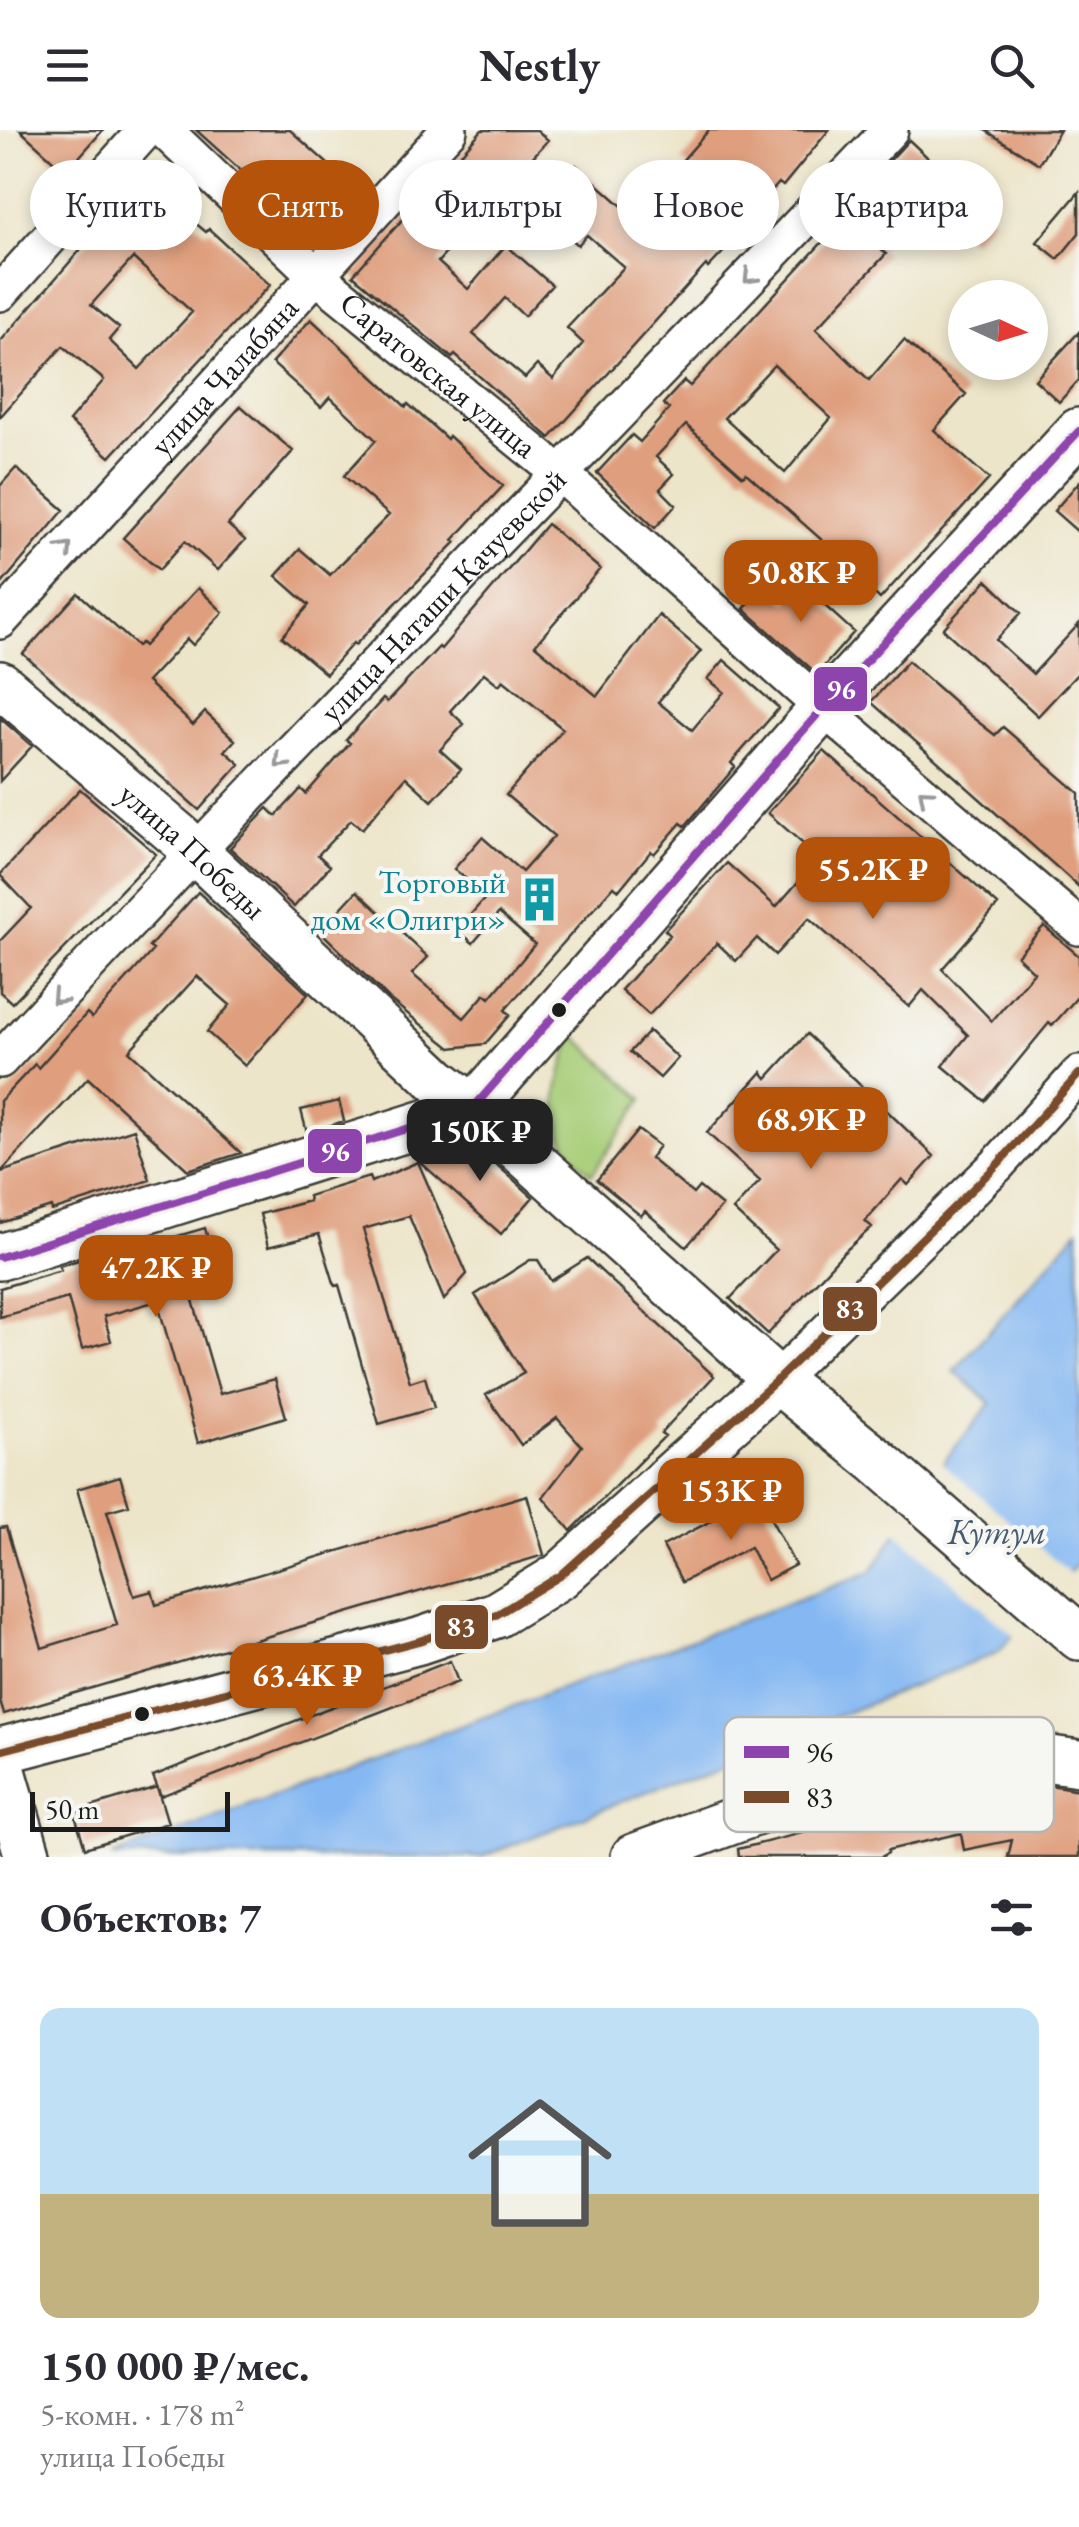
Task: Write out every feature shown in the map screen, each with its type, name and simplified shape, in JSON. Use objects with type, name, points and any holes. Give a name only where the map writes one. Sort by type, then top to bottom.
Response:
[{"type":"main road","points":[[0,1257],[473,1108],[823,708],[1079,430]]},
{"type":"main road","name":"улица Победы","points":[[0,684],[195,850],[436,1080],[473,1108],[777,1380],[876,1460],[1079,1637]]},
{"type":"main road","points":[[0,1751],[418,1642],[496,1615],[560,1576],[777,1380]]},
{"type":"main road","points":[[1054,1759],[1079,1763]]},
{"type":"main road","points":[[0,1761],[24,1842]]},
{"type":"main road","points":[[634,1857],[724,1824]]},
{"type":"street","points":[[0,293],[146,130]]},
{"type":"street","name":"Саратовская улица","points":[[164,130],[318,276],[562,475],[823,708],[1079,927]]},
{"type":"street","name":"улица Чалабяна","points":[[0,621],[448,130]]},
{"type":"street","name":"улица Наташи Качуевской","points":[[0,1060],[195,850],[562,475],[890,130]]},
{"type":"street","points":[[777,1380],[997,1165],[1079,1074]]},
{"type":"green space","points":[[574,1035],[643,1099],[592,1174],[565,1142],[559,1126],[558,1092]]},
{"type":"water","name":"Кутум","points":[[1079,1229],[1079,1562],[997,1653],[835,1717],[724,1717],[724,1761],[482,1857],[111,1857],[871,1572],[945,1460],[991,1403],[954,1371]]},
{"type":"pier","points":[[939,1460],[1073,1576],[1017,1638],[893,1530]]},
{"type":"building","points":[[20,130],[103,130],[77,160],[53,160]]},
{"type":"building","points":[[196,130],[290,130],[324,160],[229,160]]},
{"type":"building","points":[[482,130],[537,130],[548,140],[530,160],[455,160]]},
{"type":"building","points":[[709,130],[829,130],[804,160],[799,160],[799,167],[783,186],[779,183],[779,160],[683,160]]},
{"type":"building","points":[[985,130],[1060,130],[1039,164]]},
{"type":"building","points":[[909,140],[930,160],[890,160]]},
{"type":"building","points":[[597,184],[617,201],[617,250],[725,250],[708,268],[706,265],[550,438],[455,355],[452,358],[353,275],[399,223],[399,250],[449,250],[438,262],[468,289],[502,250],[512,250],[552,285],[524,316],[505,298],[473,334],[525,378],[537,365],[553,379],[583,343],[567,328],[624,267],[597,244]]},
{"type":"building","points":[[1079,192],[1079,233],[1058,259],[1037,242]]},
{"type":"building","points":[[202,229],[206,232],[209,229],[222,241],[222,250],[232,250],[270,285],[110,457],[69,421],[104,380],[63,346],[0,417],[0,342],[80,250],[202,250]],"holes":[[[133,258],[192,312],[139,369],[109,340],[119,328],[91,305]]]},
{"type":"building","points":[[815,250],[881,250],[886,254],[816,329],[869,380],[904,340],[966,394],[934,430],[989,479],[880,599],[820,543],[823,541],[686,425],[656,457],[674,474],[660,489],[676,505],[655,528],[597,473],[632,435],[640,442],[669,409],[663,404],[684,381],[690,386]],"holes":[[[774,365],[831,418],[785,473],[724,418]]]},
{"type":"building","points":[[311,319],[406,407],[408,404],[447,439],[449,436],[503,486],[453,540],[456,542],[326,674],[282,637],[309,605],[276,576],[300,549],[330,575],[389,515],[344,476],[376,440],[330,397],[321,407],[272,363]]},
{"type":"building","points":[[1079,332],[1079,380],[1059,402],[1035,380],[1048,380],[1048,366]]},
{"type":"building","points":[[241,406],[293,451],[228,525],[245,540],[218,570],[185,541],[159,570],[123,538]]},
{"type":"building","points":[[16,468],[64,510],[0,586],[0,486]]},
{"type":"building","points":[[1079,482],[1079,533],[1054,511]]},
{"type":"building","points":[[547,524],[600,569],[535,645],[597,696],[659,615],[701,651],[658,702],[692,730],[724,692],[708,679],[724,660],[779,708],[731,763],[735,767],[685,826],[681,823],[654,854],[651,851],[619,890],[614,886],[550,958],[505,1010],[510,1015],[485,1044],[451,1048],[389,999],[320,931],[357,891],[428,957],[412,974],[464,1018],[485,994],[490,998],[535,944],[499,913],[473,943],[457,930],[487,896],[454,869],[482,837],[522,872],[554,836],[506,795],[563,729],[503,680],[499,685],[484,673],[450,711],[464,724],[440,750],[461,769],[432,801],[406,777],[362,829],[351,820],[318,855],[330,866],[294,907],[230,848],[268,808],[276,816],[301,789],[306,794],[350,743],[346,740],[383,699],[387,702],[441,649]]},
{"type":"building","points":[[987,580],[1021,613],[996,640],[1033,674],[1079,624],[1079,672],[1038,716],[943,629]]},
{"type":"building","points":[[766,583],[788,603],[803,586],[854,632],[817,674],[744,609]]},
{"type":"building","points":[[198,588],[223,612],[193,645],[187,639],[147,682],[193,725],[205,712],[235,740],[225,751],[240,764],[199,810],[23,654],[78,593],[137,646],[144,646]]},
{"type":"building","points":[[908,661],[995,735],[1003,727],[1079,793],[1079,887],[871,702]]},
{"type":"building","points":[[0,718],[32,746],[0,781]]},
{"type":"building","points":[[824,751],[998,905],[942,969],[992,1021],[1034,972],[1017,956],[1044,926],[1079,956],[1079,995],[1052,1026],[1049,1023],[985,1101],[943,1066],[968,1035],[923,990],[909,1007],[809,918],[775,955],[757,938],[736,961],[717,943],[649,1015],[621,990],[670,935],[665,930],[727,863],[776,907],[819,858],[768,813]]},
{"type":"building","points":[[80,789],[156,854],[12,1003],[0,992],[0,941],[31,908],[0,875]]},
{"type":"building","points":[[198,892],[308,994],[245,1066],[207,1032],[230,1005],[197,976],[129,1051],[241,1153],[188,1170],[88,1078],[1,1172],[134,1129],[150,1180],[0,1223],[0,1101],[35,1064],[38,1068],[87,1013],[92,1018]]},
{"type":"building","points":[[649,1031],[678,1058],[660,1078],[630,1052]]},
{"type":"building","points":[[807,1034],[934,1156],[908,1185],[902,1179],[865,1221],[872,1227],[768,1334],[730,1299],[776,1250],[733,1210],[760,1181],[707,1133],[762,1072],[767,1078]]},
{"type":"building","points":[[339,1101],[344,1121],[307,1133],[301,1110]]},
{"type":"building","points":[[638,1130],[659,1146],[650,1158],[693,1194],[699,1187],[722,1206],[686,1247],[645,1211],[641,1216],[597,1180]]},
{"type":"building","points":[[469,1140],[533,1197],[501,1234],[419,1161]]},
{"type":"building","points":[[418,1162],[467,1274],[444,1300],[409,1216],[363,1229],[410,1382],[425,1377],[434,1408],[379,1424],[339,1285],[335,1286],[319,1234],[268,1247],[260,1214],[309,1201],[308,1196],[369,1177],[371,1182]]},
{"type":"building","points":[[205,1228],[222,1289],[192,1297],[220,1394],[275,1379],[286,1417],[198,1443],[157,1301],[104,1316],[111,1341],[82,1349],[68,1298],[0,1317],[0,1288],[61,1270],[59,1266],[82,1259],[115,1250],[116,1254]]},
{"type":"building","points":[[587,1258],[714,1376],[661,1433],[665,1436],[571,1531],[543,1497],[582,1446],[557,1418],[521,1445],[486,1395],[524,1373],[475,1295],[530,1260],[538,1260],[551,1281]]},
{"type":"building","points":[[120,1476],[129,1505],[107,1511],[134,1596],[152,1591],[156,1605],[527,1495],[544,1555],[4,1714],[0,1702],[0,1528],[6,1527],[42,1648],[117,1625],[77,1489]]},
{"type":"building","points":[[759,1496],[795,1565],[767,1580],[750,1547],[682,1582],[663,1546]]},
{"type":"building","points":[[450,1661],[458,1682],[161,1796],[153,1776]]},
{"type":"building","points":[[1054,1786],[1079,1790],[1079,1857],[1008,1857],[1012,1840],[964,1850],[961,1833],[888,1850],[881,1857],[739,1857],[738,1849],[807,1832],[1054,1832]]},
{"type":"building","points":[[157,1787],[168,1823],[85,1848],[74,1812]]},
{"type":"transit line","name":"96","points":[[0,1257],[473,1108],[823,708],[1079,431]]},
{"type":"transit line","name":"83","points":[[0,1751],[419,1641],[496,1615],[560,1576],[777,1380],[997,1165],[1079,1074]]},
{"type":"place","name":"Торговый дом «Олигри»","points":[[539,900]]}]
